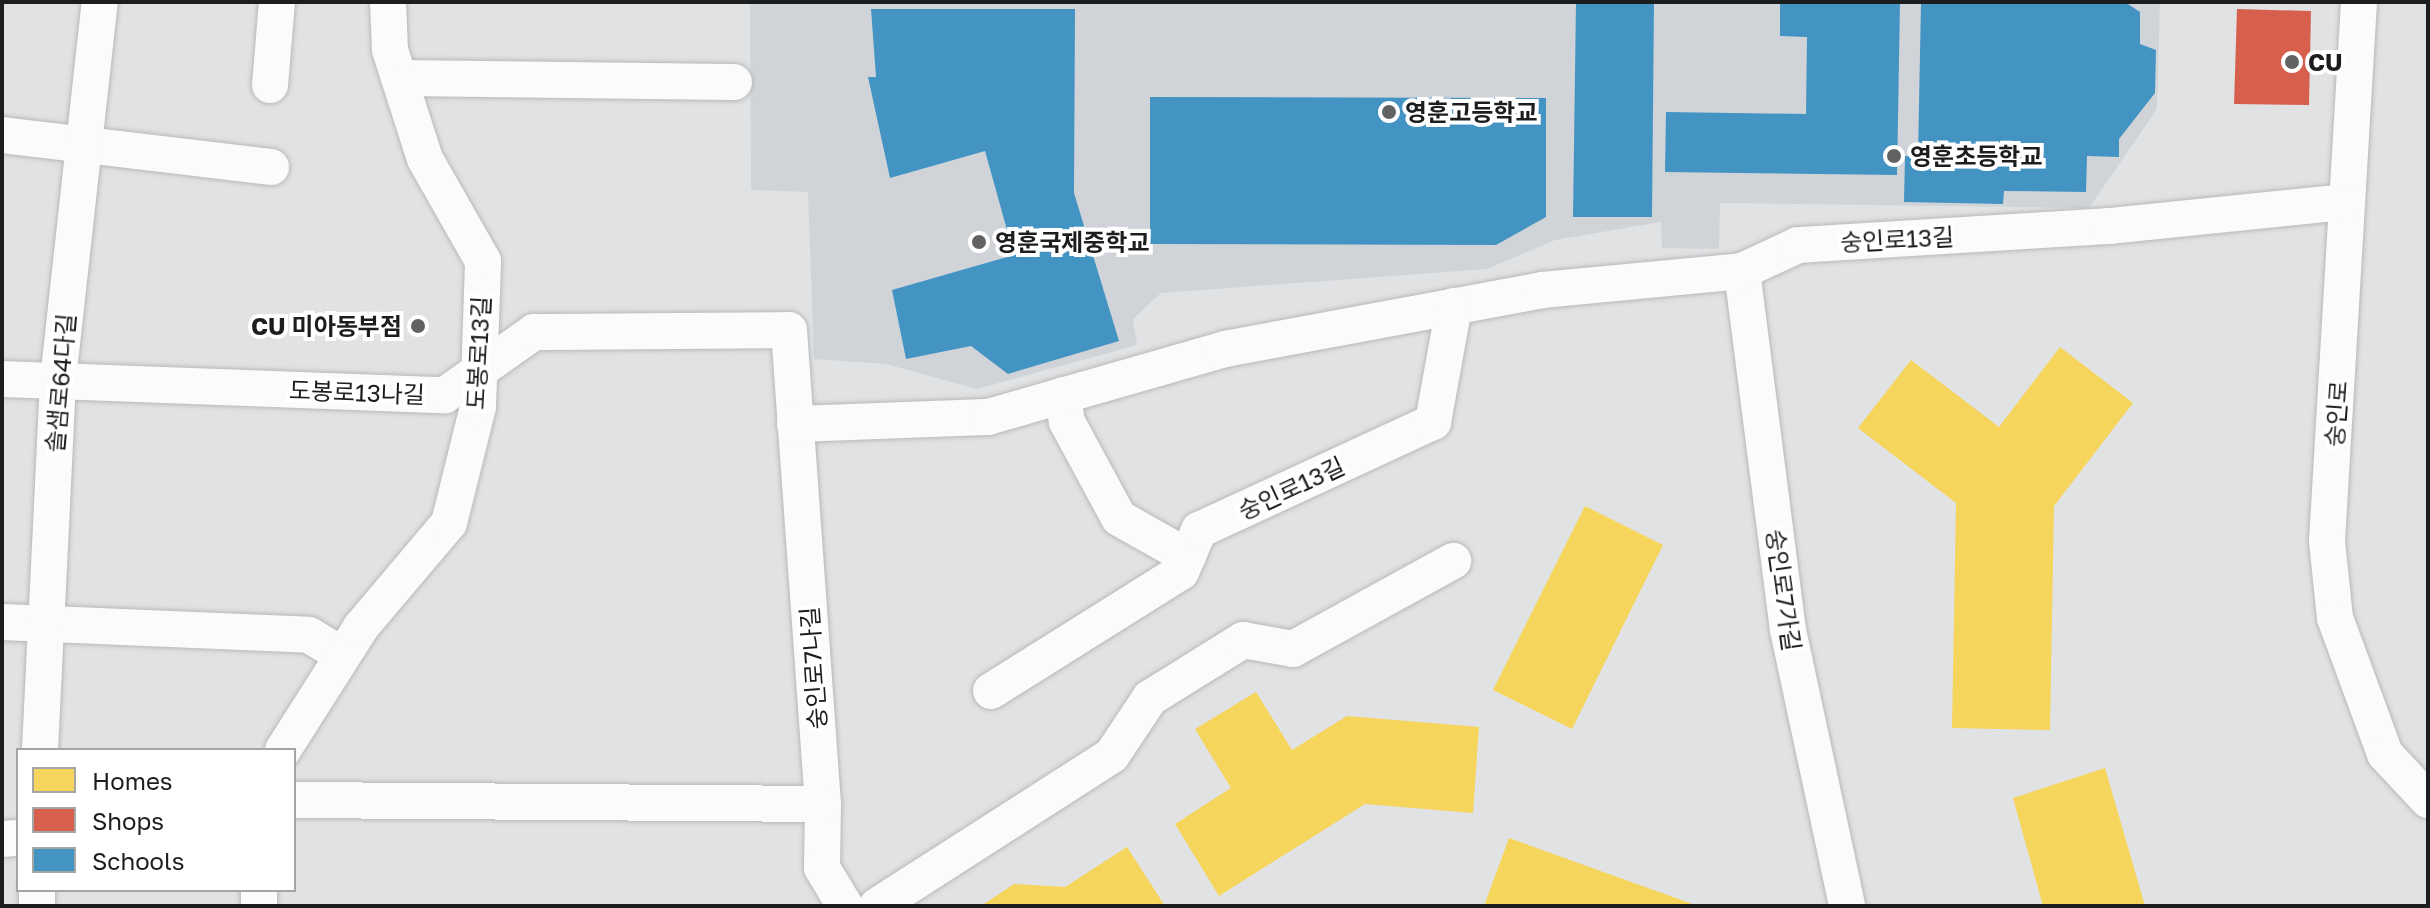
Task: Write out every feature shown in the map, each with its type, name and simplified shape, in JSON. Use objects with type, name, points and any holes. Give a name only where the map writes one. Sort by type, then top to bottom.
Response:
[{"type":"street","name":"솔샘로64다길","points":[[40,748],[43,625],[58,380],[100,2]]},
{"type":"street","points":[[270,85],[277,2]]},
{"type":"street","name":"도봉로13길","points":[[284,748],[342,655],[449,523],[478,407],[483,261],[425,159],[399,78],[388,2]]},
{"type":"street","name":"숭인로","points":[[2359,2],[2327,541],[2335,618],[2385,754],[2428,800]]},
{"type":"street","points":[[399,78],[734,82]]},
{"type":"street","points":[[2,135],[83,141],[271,167]]},
{"type":"street","name":"숭인로13길","points":[[795,424],[988,417],[1225,349],[1542,290],[1742,271],[1798,245],[2109,226],[2346,202]]},
{"type":"street","name":"숭인로7가길","points":[[1742,271],[1788,630],[1847,906]]},
{"type":"street","name":"숭인로13길","points":[[991,691],[1181,572],[1199,530],[1433,422],[1454,306]]},
{"type":"street","name":"도봉로13나길","points":[[2,379],[445,395],[480,366],[534,332],[789,330],[795,424]]},
{"type":"street","points":[[1063,395],[1067,422],[1119,518],[1188,557]]},
{"type":"street","name":"숭인로7나길","points":[[795,424],[823,804],[822,868],[845,906]]},
{"type":"street","points":[[877,906],[1112,755],[1150,698],[1243,640],[1293,649],[1453,561]]},
{"type":"street","points":[[2,622],[309,635],[342,655]]},
{"type":"street","points":[[296,800],[823,804]]},
{"type":"shaded area","points":[[750,2],[2160,2],[2157,109],[2089,208],[1720,203],[1719,249],[1662,248],[1661,222],[1555,240],[1487,269],[1161,293],[1133,319],[1137,345],[977,389],[886,364],[814,359],[808,192],[751,190]]},
{"type":"building: Homes","points":[[2060,347],[2133,403],[2054,506],[2050,730],[1952,728],[1956,503],[1858,428],[1911,360],[1999,427]]},
{"type":"building: Homes","points":[[1585,506],[1663,545],[1572,729],[1493,690]]},
{"type":"building: Homes","points":[[1256,692],[1292,750],[1347,716],[1479,727],[1473,813],[1365,804],[1219,896],[1175,824],[1231,788],[1195,729]]},
{"type":"building: Homes","points":[[2105,768],[2145,906],[2043,906],[2013,798]]},
{"type":"building: Homes","points":[[1509,838],[1698,906],[1484,906]]},
{"type":"building: Homes","points":[[1127,847],[1165,906],[981,906],[1014,884],[1065,887]]},
{"type":"building: Shops","points":[[2237,9],[2311,11],[2309,105],[2234,104]]},
{"type":"building: Schools","points":[[1576,2],[1654,2],[1652,217],[1573,217]]},
{"type":"building: Schools","points":[[1780,2],[1900,2],[1897,175],[1665,172],[1666,112],[1806,114],[1807,37],[1780,36]]},
{"type":"building: Schools","points":[[1921,2],[2125,2],[2140,12],[2140,44],[2156,50],[2155,93],[2119,139],[2119,157],[2087,156],[2086,192],[2004,191],[2003,204],[1904,202],[1905,156],[1918,156]]},
{"type":"building: Schools","points":[[871,9],[1075,9],[1074,193],[1119,341],[1008,374],[971,346],[906,359],[892,290],[1014,255],[985,151],[890,178],[868,77],[876,77]]},
{"type":"building: Schools","points":[[1150,97],[1546,98],[1546,217],[1496,245],[1150,244]]},
{"type":"place","name":"CU","points":[[2292,62]]},
{"type":"place","name":"영훈고등학교","points":[[1389,112]]},
{"type":"place","name":"영훈초등학교","points":[[1894,156]]},
{"type":"place","name":"영훈국제중학교","points":[[979,242]]},
{"type":"place","name":"CU 미아동부점","points":[[418,326]]}]
